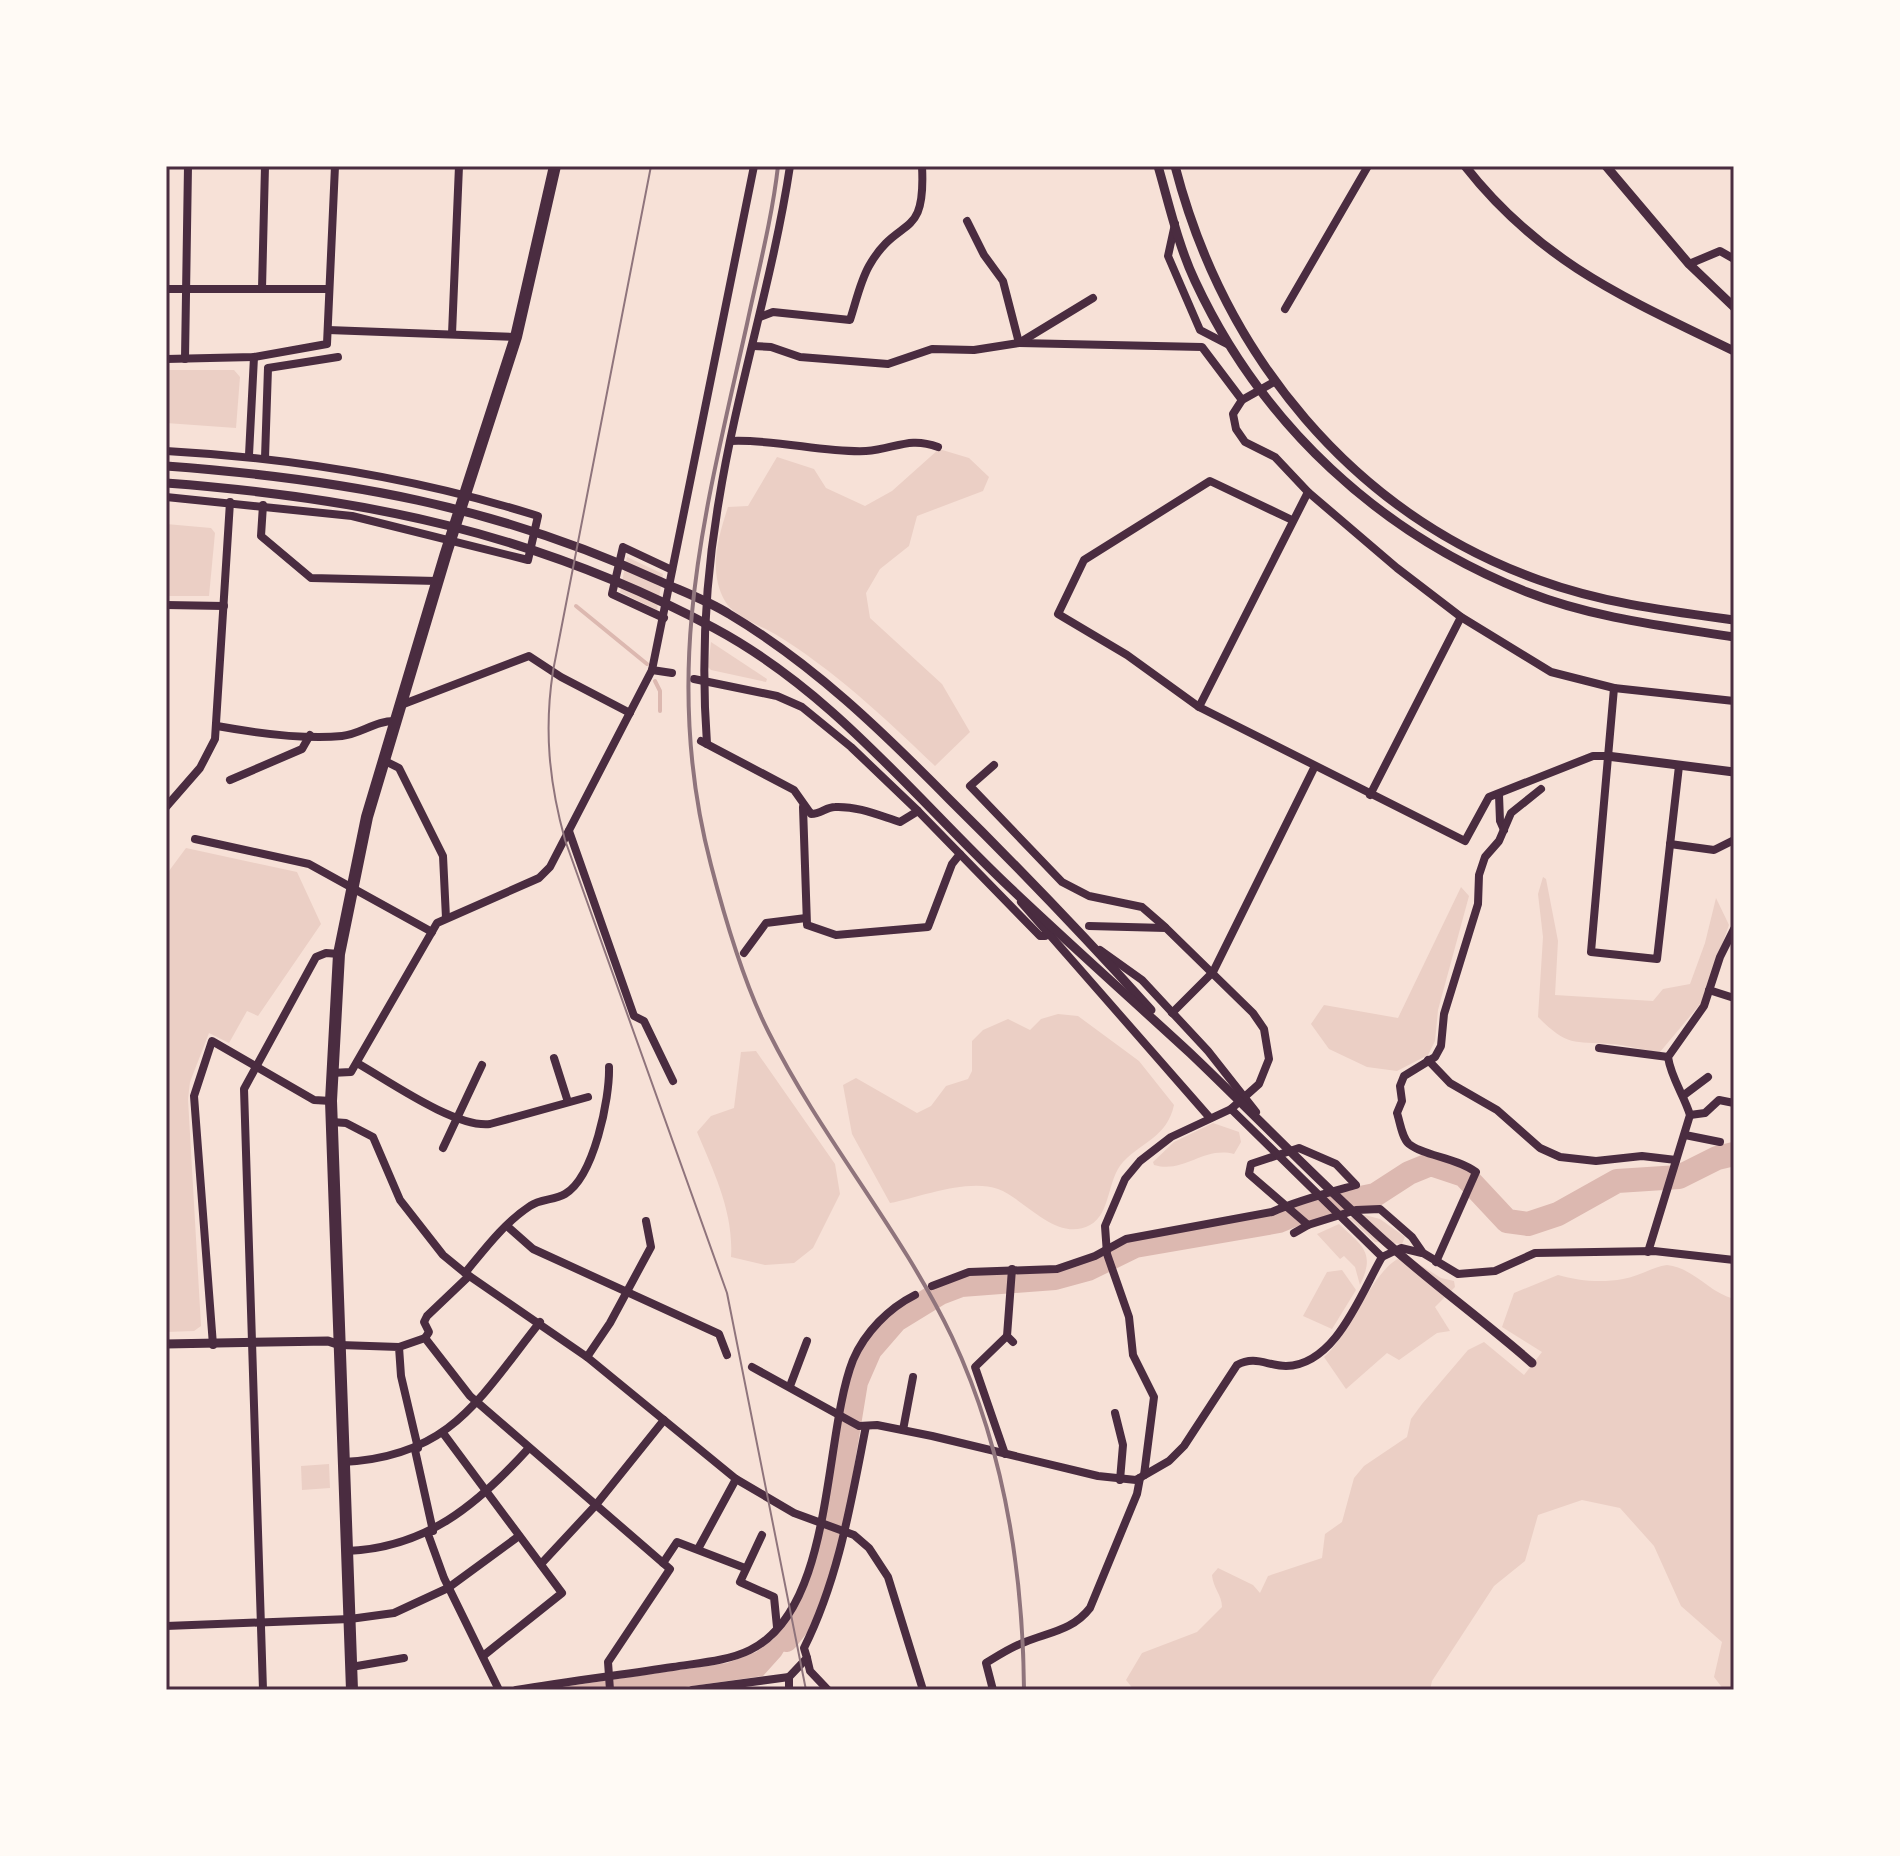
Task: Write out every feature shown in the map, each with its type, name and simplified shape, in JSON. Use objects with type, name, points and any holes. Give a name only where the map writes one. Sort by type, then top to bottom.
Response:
[{"type":"highway","points":[[352,1690],[331,1101],[339,954],[351,887],[396,721],[450,539],[516,337],[555,166]]},
{"type":"street","points":[[185,359],[188,166]]},
{"type":"street","points":[[262,289],[265,166]]},
{"type":"street","points":[[166,359],[254,357],[327,344],[335,166]]},
{"type":"street","points":[[452,334],[459,166]]},
{"type":"street","points":[[331,1073],[351,1072],[437,923],[539,878],[550,867],[652,670],[754,166]]},
{"type":"street","points":[[790,166],[718,501],[698,679],[704,742],[794,790],[803,807],[811,814],[820,814],[830,807],[858,808],[900,822],[918,811]]},
{"type":"street","points":[[760,317],[773,312],[850,320],[869,266],[885,244],[920,214],[924,199],[922,166]]},
{"type":"street","points":[[1158,166],[1193,279],[1227,344],[1258,391],[1306,446],[1371,506],[1460,562],[1529,592],[1588,611],[1734,637]]},
{"type":"street","points":[[1175,166],[1186,211],[1210,273],[1239,331],[1274,382],[1318,434],[1381,493],[1466,547],[1537,579],[1644,608],[1734,620]]},
{"type":"street","points":[[1285,309],[1368,166]]},
{"type":"street","points":[[1465,166],[1496,206],[1566,264],[1619,296],[1734,351]]},
{"type":"street","points":[[1606,166],[1689,264],[1734,307]]},
{"type":"street","points":[[967,221],[984,255],[1003,281],[1019,343]]},
{"type":"street","points":[[1175,224],[1168,256],[1200,330],[1227,344]]},
{"type":"street","points":[[1689,264],[1720,251],[1734,259]]},
{"type":"street","points":[[166,289],[329,289]]},
{"type":"street","points":[[1019,343],[1093,298]]},
{"type":"street","points":[[328,330],[516,337]]},
{"type":"street","points":[[753,346],[771,347],[800,357],[877,365],[932,349],[974,350],[1019,343],[1202,347],[1242,400]]},
{"type":"street","points":[[249,455],[254,357]]},
{"type":"street","points":[[265,458],[268,368],[338,357]]},
{"type":"street","points":[[1274,382],[1242,400],[1233,414],[1236,429],[1245,442],[1275,457],[1308,492],[1461,617],[1551,672],[1614,688],[1734,701]]},
{"type":"street","points":[[731,441],[783,442],[866,451],[920,440],[938,447]]},
{"type":"street","points":[[166,451],[249,455],[351,469],[466,494],[538,516],[528,560],[352,516],[166,497]]},
{"type":"street","points":[[166,466],[254,473],[419,499],[507,521],[631,568],[727,613],[853,704],[1089,942],[1236,1101],[1377,1234],[1532,1363]]},
{"type":"street","points":[[1292,520],[1210,481],[1084,560],[1058,614],[1127,655],[1199,707],[1314,768],[1465,841],[1489,797],[1593,756],[1734,772]]},
{"type":"street","points":[[166,483],[253,490],[416,515],[497,536],[585,568],[717,630],[780,670],[839,717],[1003,880],[1193,1057]]},
{"type":"street","points":[[1199,707],[1308,492]]},
{"type":"street","points":[[166,807],[210,752],[217,726],[230,502]]},
{"type":"street","points":[[263,505],[261,536],[311,578],[437,581]]},
{"type":"street","points":[[664,618],[612,594],[623,547],[672,570]]},
{"type":"street","points":[[166,605],[224,606]]},
{"type":"street","points":[[1370,795],[1461,617]]},
{"type":"street","points":[[401,705],[529,656],[561,677],[630,713]]},
{"type":"street","points":[[652,670],[672,673]]},
{"type":"street","points":[[698,679],[777,696],[802,707],[851,747],[1040,936],[1045,936]]},
{"type":"street","points":[[1614,688],[1591,952],[1657,959],[1679,766]]},
{"type":"street","points":[[217,726],[344,736],[384,720],[396,721]]},
{"type":"street","points":[[230,780],[293,754],[309,741],[310,735]]},
{"type":"street","points":[[385,761],[399,768],[443,856],[446,918]]},
{"type":"street","points":[[993,1690],[986,1663],[1023,1642],[1068,1627],[1081,1619],[1090,1608],[1142,1476],[1154,1397],[1133,1355],[1129,1317],[1108,1255],[1105,1226],[1125,1179],[1159,1145],[1236,1101],[1265,1073],[1269,1043],[1253,1013],[1142,907],[1089,896],[1062,882],[970,786],[994,765]]},
{"type":"street","points":[[1172,1013],[1213,972],[1314,768]]},
{"type":"street","points":[[1436,1262],[1476,1176],[1461,1162],[1410,1145],[1405,1140],[1397,1113],[1402,1101],[1400,1086],[1404,1076],[1435,1057],[1441,1046],[1444,1014],[1478,904],[1479,875],[1485,857],[1504,830],[1511,813],[1541,789]]},
{"type":"street","points":[[1499,795],[1500,821],[1504,830]]},
{"type":"street","points":[[803,807],[807,925],[836,935],[922,930],[937,912],[952,864],[960,854]]},
{"type":"street","points":[[569,831],[634,1016],[644,1021],[673,1081]]},
{"type":"street","points":[[195,839],[309,864],[432,932]]},
{"type":"street","points":[[1670,844],[1714,850],[1734,840]]},
{"type":"street","points":[[1003,880],[1210,1118]]},
{"type":"street","points":[[744,953],[772,920],[806,918]]},
{"type":"street","points":[[1089,926],[1166,928]]},
{"type":"street","points":[[1648,1252],[1672,1183],[1690,1115],[1684,1095],[1670,1071],[1668,1057],[1704,1006],[1734,929]]},
{"type":"street","points":[[1089,942],[1142,980],[1208,1051],[1259,1137],[1382,1257]]},
{"type":"street","points":[[263,1690],[244,1089],[316,957],[323,953],[339,954]]},
{"type":"street","points":[[1709,990],[1734,998]]},
{"type":"street","points":[[213,1345],[194,1096],[212,1041],[314,1100],[331,1101]]},
{"type":"street","points":[[1599,1048],[1668,1057]]},
{"type":"street","points":[[554,1058],[568,1102]]},
{"type":"street","points":[[1428,1060],[1450,1083],[1497,1110],[1540,1148],[1560,1157],[1596,1161],[1642,1156],[1676,1160]]},
{"type":"street","points":[[357,1063],[457,1117],[490,1124],[588,1097]]},
{"type":"street","points":[[443,1148],[482,1065]]},
{"type":"street","points":[[166,1344],[252,1345],[328,1341],[340,1345],[399,1347],[425,1338],[429,1332],[424,1322],[427,1316],[467,1275],[507,1226],[532,1204],[569,1191],[590,1158],[603,1125],[609,1067]]},
{"type":"street","points":[[1684,1095],[1708,1077]]},
{"type":"street","points":[[1690,1115],[1705,1113],[1719,1100],[1734,1103]]},
{"type":"street","points":[[332,1122],[346,1123],[373,1137],[400,1200],[437,1248],[467,1275],[587,1357],[736,1479],[823,1525],[844,1532],[869,1548],[884,1569],[923,1690]]},
{"type":"street","points":[[1685,1135],[1720,1142]]},
{"type":"street","points":[[932,1286],[958,1274],[1057,1269],[1108,1255],[1126,1239],[1272,1212],[1289,1206],[1356,1185],[1336,1164],[1299,1148],[1251,1164],[1249,1174],[1289,1206],[1306,1224]]},
{"type":"street","points":[[1294,1233],[1306,1224],[1356,1210],[1380,1209],[1412,1237],[1423,1253]]},
{"type":"street","points":[[587,1357],[651,1247],[646,1221]]},
{"type":"street","points":[[507,1226],[533,1249],[719,1334],[727,1355]]},
{"type":"street","points":[[752,1367],[865,1426],[903,1430],[1120,1480],[1142,1476],[1169,1461],[1184,1446],[1237,1365],[1256,1360],[1291,1366],[1309,1360],[1328,1346],[1382,1257],[1409,1247],[1458,1274],[1495,1271],[1535,1253],[1648,1252],[1734,1260]]},
{"type":"street","points":[[1005,1454],[975,1367],[1010,1339],[1012,1271]]},
{"type":"street","points":[[516,1690],[739,1655],[765,1641],[795,1602],[823,1525],[850,1371],[860,1346],[887,1312],[915,1295]]},
{"type":"street","points":[[343,1462],[378,1460],[417,1449],[443,1433],[476,1400],[540,1322]]},
{"type":"street","points":[[425,1338],[448,1371],[476,1400],[528,1449],[670,1569],[608,1662],[610,1690]]},
{"type":"street","points":[[790,1386],[807,1341]]},
{"type":"street","points":[[399,1347],[401,1376],[430,1532],[448,1588],[499,1690]]},
{"type":"street","points":[[903,1430],[913,1377]]},
{"type":"street","points":[[1115,1413],[1123,1445],[1120,1480]]},
{"type":"street","points":[[541,1564],[595,1506],[664,1420]]},
{"type":"street","points":[[828,1690],[810,1671],[804,1648],[816,1623],[844,1532],[865,1426]]},
{"type":"street","points":[[443,1433],[562,1593],[483,1656]]},
{"type":"street","points":[[347,1551],[390,1547],[430,1532],[489,1492],[528,1449]]},
{"type":"street","points":[[698,1549],[736,1479]]},
{"type":"street","points":[[762,1535],[740,1582],[774,1597],[777,1627]]},
{"type":"street","points":[[166,1626],[350,1619],[394,1613],[448,1588],[519,1536]]},
{"type":"street","points":[[663,1563],[677,1542],[745,1568]]},
{"type":"street","points":[[351,1667],[404,1658]]},
{"type":"street","points":[[692,1690],[789,1677],[807,1658]]},
{"type":"street","points":[[789,1677],[789,1690]]},
{"type":"shaded area","points":[[166,370],[234,370],[240,377],[236,428],[166,423]]},
{"type":"shaded area","points":[[939,449],[969,458],[989,477],[983,491],[917,516],[909,546],[880,569],[866,593],[870,618],[942,684],[970,732],[935,766],[818,663],[734,611],[720,590],[716,554],[728,507],[748,506],[777,457],[814,469],[826,488],[865,506],[892,491]]},
{"type":"shaded area","points":[[166,524],[211,528],[215,533],[209,596],[166,596]]},
{"type":"shaded area","points":[[627,557],[663,574],[657,610],[620,592]]},
{"type":"shaded area","points":[[711,642],[767,679],[766,682],[711,670],[708,667]]},
{"type":"shaded area","points":[[186,848],[297,872],[321,924],[258,1016],[247,1011],[229,1043],[209,1033],[190,1082],[188,1099],[201,1326],[194,1331],[166,1332],[166,875]]},
{"type":"shaded area","points":[[1543,877],[1546,879],[1558,941],[1555,995],[1653,1001],[1663,989],[1690,984],[1705,943],[1716,898],[1729,925],[1701,1003],[1660,1052],[1572,1041],[1538,1017],[1543,937],[1538,894]]},
{"type":"shaded area","points":[[1461,887],[1469,896],[1438,1010],[1435,1041],[1428,1055],[1397,1071],[1367,1067],[1329,1049],[1311,1024],[1324,1005],[1398,1018]]},
{"type":"shaded area","points":[[1058,1014],[1078,1016],[1139,1061],[1174,1105],[1171,1116],[1160,1132],[1118,1169],[1097,1220],[1078,1229],[1066,1228],[1042,1218],[1008,1194],[986,1186],[959,1187],[890,1203],[852,1134],[843,1085],[856,1078],[917,1113],[931,1106],[946,1086],[968,1079],[972,1071],[972,1041],[983,1030],[1008,1019],[1030,1030],[1041,1019]]},
{"type":"shaded area","points":[[756,1051],[835,1164],[840,1194],[813,1248],[794,1263],[765,1265],[731,1257],[726,1209],[697,1132],[711,1116],[734,1108],[741,1052]]},
{"type":"shaded area","points":[[1213,1123],[1239,1132],[1241,1142],[1234,1154],[1213,1154],[1175,1166],[1154,1165],[1153,1162],[1174,1142]]},
{"type":"shaded area","points":[[1365,1215],[1380,1219],[1405,1237],[1402,1244],[1375,1242],[1349,1218]]},
{"type":"shaded area","points":[[1339,1224],[1364,1250],[1367,1265],[1360,1285],[1355,1267],[1344,1256],[1340,1259],[1317,1234]]},
{"type":"shaded area","points":[[1406,1256],[1441,1278],[1454,1281],[1455,1287],[1435,1307],[1450,1331],[1437,1333],[1399,1360],[1387,1353],[1346,1389],[1324,1357],[1344,1333],[1384,1271]]},
{"type":"shaded area","points":[[1667,1265],[1685,1271],[1734,1299],[1734,1690],[1724,1690],[1714,1677],[1722,1642],[1681,1606],[1654,1546],[1620,1508],[1582,1500],[1538,1515],[1525,1561],[1494,1586],[1432,1681],[1430,1690],[1134,1690],[1126,1680],[1142,1653],[1197,1632],[1222,1607],[1212,1575],[1218,1568],[1253,1585],[1260,1593],[1268,1576],[1322,1558],[1325,1534],[1342,1522],[1354,1478],[1364,1466],[1407,1437],[1411,1419],[1468,1350],[1484,1342],[1524,1375],[1542,1352],[1502,1327],[1514,1293],[1558,1275],[1590,1281],[1615,1280]]},
{"type":"shaded area","points":[[1342,1270],[1356,1290],[1332,1329],[1303,1316],[1327,1272]]},
{"type":"shaded area","points":[[329,1464],[330,1488],[302,1490],[301,1466]]},
{"type":"shaded area","points":[[806,1615],[781,1656],[763,1676],[664,1690],[541,1690],[727,1663],[756,1652]]},
{"type":"waterway","points":[[576,606],[647,664]]},
{"type":"waterway","points":[[655,681],[660,691],[660,711]]},
{"type":"waterway","points":[[786,1640],[806,1615],[829,1546],[856,1382],[870,1350],[896,1320],[940,1293],[961,1285],[1055,1278],[1088,1269],[1135,1246],[1279,1221],[1308,1209],[1375,1195],[1409,1173],[1431,1164],[1464,1175],[1507,1221],[1528,1224],[1558,1214],[1617,1181],[1679,1177],[1717,1158],[1734,1154]]},
{"type":"tram line","points":[[651,166],[553,671],[549,714],[550,756],[565,840],[727,1293],[806,1690]]},
{"type":"railway","points":[[778,166],[764,245],[716,461],[694,593],[689,658],[689,725],[696,794],[722,907],[760,1014],[813,1110],[932,1298],[970,1379],[985,1422],[1007,1509],[1020,1599],[1024,1690]]}]
